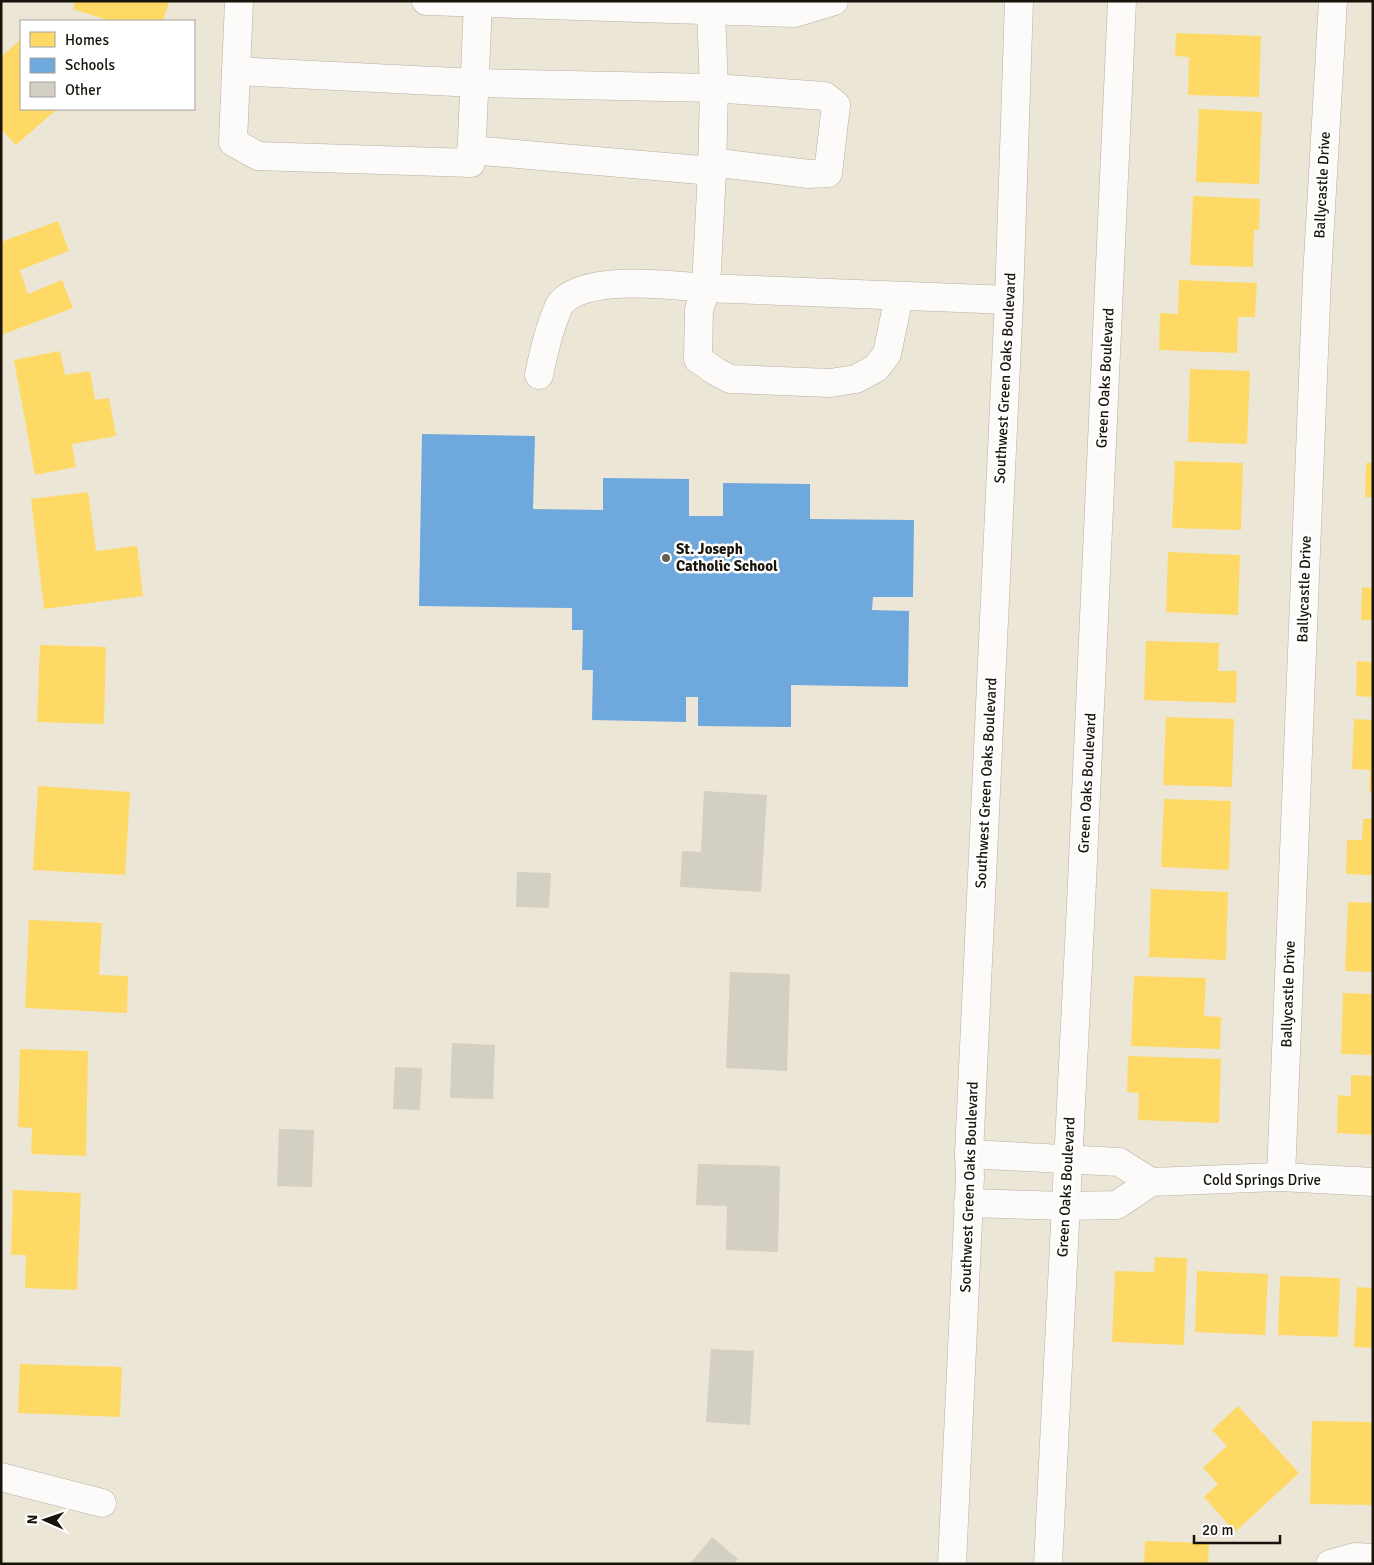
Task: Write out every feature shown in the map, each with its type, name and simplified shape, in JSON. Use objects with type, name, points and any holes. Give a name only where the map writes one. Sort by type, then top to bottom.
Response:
[{"type":"main road","points":[[238,1],[233,142],[258,156],[470,162],[478,3]]},
{"type":"main road","points":[[426,1],[794,13],[834,1]]},
{"type":"main road","name":"Southwest Green Oaks Boulevard","points":[[952,1564],[1009,300],[1019,1]]},
{"type":"main road","name":"Green Oaks Boulevard","points":[[1048,1564],[1081,904],[1122,1]]},
{"type":"main road","name":"Ballycastle Drive","points":[[1280,1177],[1317,277],[1333,1]]},
{"type":"main road","points":[[712,11],[714,88],[712,166],[706,288],[699,310],[698,359],[730,379],[830,383],[856,379],[876,368],[887,354],[899,296]]},
{"type":"main road","points":[[236,70],[475,83],[714,88],[825,96],[836,105],[828,173],[809,174],[472,150]]},
{"type":"main road","points":[[539,375],[547,336],[560,303],[574,293],[597,285],[657,284],[706,288],[1009,300]]},
{"type":"main road","points":[[969,1154],[1120,1162],[1152,1182]]},
{"type":"main road","name":"Cold Springs Drive","points":[[968,1203],[1066,1206],[1117,1204],[1152,1182],[1280,1177],[1373,1182]]},
{"type":"main road","points":[[1,1477],[102,1504]]},
{"type":"main road","points":[[1330,1564],[1355,1557],[1373,1558]]},
{"type":"building: Homes","points":[[75,1],[169,1],[163,20],[107,20],[73,9]]},
{"type":"building: Homes","points":[[1176,33],[1261,36],[1259,97],[1188,95],[1189,57],[1175,56]]},
{"type":"building: Homes","points":[[20,40],[20,110],[56,110],[16,145],[1,129],[1,57]]},
{"type":"building: Homes","points":[[1199,109],[1262,112],[1259,184],[1196,182]]},
{"type":"building: Homes","points":[[1193,196],[1260,199],[1259,230],[1254,230],[1253,267],[1190,265]]},
{"type":"building: Homes","points":[[58,221],[69,251],[20,270],[28,294],[62,280],[73,308],[1,335],[1,242]]},
{"type":"building: Homes","points":[[1179,280],[1257,283],[1255,317],[1238,317],[1237,353],[1159,350],[1160,313],[1178,314]]},
{"type":"building: Homes","points":[[60,351],[65,375],[90,371],[95,400],[109,398],[116,436],[72,444],[76,467],[35,475],[14,360]]},
{"type":"building: Homes","points":[[1190,369],[1250,371],[1247,444],[1188,442]]},
{"type":"building: Homes","points":[[1175,461],[1243,463],[1241,530],[1172,528]]},
{"type":"building: Homes","points":[[1366,463],[1373,463],[1373,497],[1365,497]]},
{"type":"building: Homes","points":[[88,492],[96,551],[137,546],[143,596],[44,609],[31,499]]},
{"type":"building: Homes","points":[[1168,552],[1240,555],[1238,615],[1166,612]]},
{"type":"building: Homes","points":[[1362,587],[1373,588],[1373,620],[1361,620]]},
{"type":"building: Homes","points":[[1146,641],[1219,643],[1218,671],[1237,671],[1236,703],[1144,700]]},
{"type":"building: Homes","points":[[40,645],[106,647],[104,724],[37,722]]},
{"type":"building: Homes","points":[[1357,661],[1373,662],[1373,697],[1356,696]]},
{"type":"building: Homes","points":[[1166,717],[1234,719],[1232,787],[1163,785]]},
{"type":"building: Homes","points":[[1354,719],[1373,720],[1373,791],[1369,791],[1370,770],[1352,769]]},
{"type":"building: Homes","points":[[38,786],[130,792],[125,875],[33,870]]},
{"type":"building: Homes","points":[[1164,799],[1231,801],[1229,870],[1161,867]]},
{"type":"building: Homes","points":[[1363,819],[1373,819],[1373,875],[1346,874],[1347,840],[1362,840]]},
{"type":"building: Homes","points":[[1151,889],[1228,892],[1226,960],[1149,957]]},
{"type":"building: Homes","points":[[1348,902],[1373,903],[1373,972],[1345,971]]},
{"type":"building: Homes","points":[[29,920],[102,923],[99,975],[128,976],[127,1013],[25,1008]]},
{"type":"building: Homes","points":[[1134,976],[1206,978],[1204,1016],[1221,1017],[1220,1049],[1131,1046]]},
{"type":"building: Homes","points":[[1343,993],[1373,994],[1373,1055],[1341,1054]]},
{"type":"building: Homes","points":[[20,1049],[88,1051],[86,1156],[31,1154],[32,1128],[18,1127]]},
{"type":"building: Homes","points":[[1128,1056],[1221,1059],[1219,1123],[1138,1120],[1139,1093],[1127,1092]]},
{"type":"building: Homes","points":[[1351,1075],[1373,1076],[1373,1135],[1337,1133],[1338,1095],[1351,1096]]},
{"type":"building: Homes","points":[[13,1190],[81,1193],[77,1290],[25,1288],[26,1255],[11,1255]]},
{"type":"building: Homes","points":[[1155,1257],[1187,1258],[1184,1345],[1112,1342],[1115,1271],[1154,1272]]},
{"type":"building: Homes","points":[[1197,1271],[1268,1274],[1265,1335],[1195,1332]]},
{"type":"building: Homes","points":[[1280,1276],[1340,1278],[1338,1337],[1278,1335]]},
{"type":"building: Homes","points":[[1357,1287],[1373,1288],[1373,1348],[1354,1347]]},
{"type":"building: Homes","points":[[20,1364],[122,1367],[120,1417],[18,1413]]},
{"type":"building: Homes","points":[[1238,1406],[1299,1473],[1235,1532],[1204,1497],[1218,1484],[1203,1468],[1227,1446],[1212,1430]]},
{"type":"building: Homes","points":[[1312,1421],[1373,1422],[1373,1505],[1310,1504]]},
{"type":"building: Homes","points":[[1145,1541],[1209,1543],[1208,1564],[1144,1564]]},
{"type":"building: Schools","name":"St. Joseph Catholic School","points":[[422,434],[535,436],[533,509],[603,510],[603,478],[689,479],[689,516],[723,516],[723,483],[810,484],[810,519],[914,520],[913,597],[873,597],[872,610],[909,611],[908,687],[791,685],[791,727],[698,726],[698,697],[686,697],[686,722],[592,720],[593,670],[582,670],[583,630],[572,630],[572,608],[419,606]]},
{"type":"building: Other","points":[[704,791],[767,795],[761,892],[680,887],[682,851],[701,852]]},
{"type":"building: Other","points":[[517,872],[551,873],[549,908],[516,907]]},
{"type":"building: Other","points":[[730,972],[790,974],[787,1071],[726,1068]]},
{"type":"building: Other","points":[[452,1043],[495,1045],[493,1099],[450,1098]]},
{"type":"building: Other","points":[[395,1067],[422,1068],[420,1110],[393,1109]]},
{"type":"building: Other","points":[[279,1129],[314,1130],[312,1187],[277,1186]]},
{"type":"building: Other","points":[[698,1164],[780,1166],[778,1252],[726,1250],[727,1206],[696,1205]]},
{"type":"building: Other","points":[[711,1349],[754,1351],[750,1425],[706,1422]]},
{"type":"building: Other","points":[[712,1537],[738,1559],[734,1564],[690,1564]]},
{"type":"place","name":"St. Joseph Catholic School","points":[[666,558]]}]
